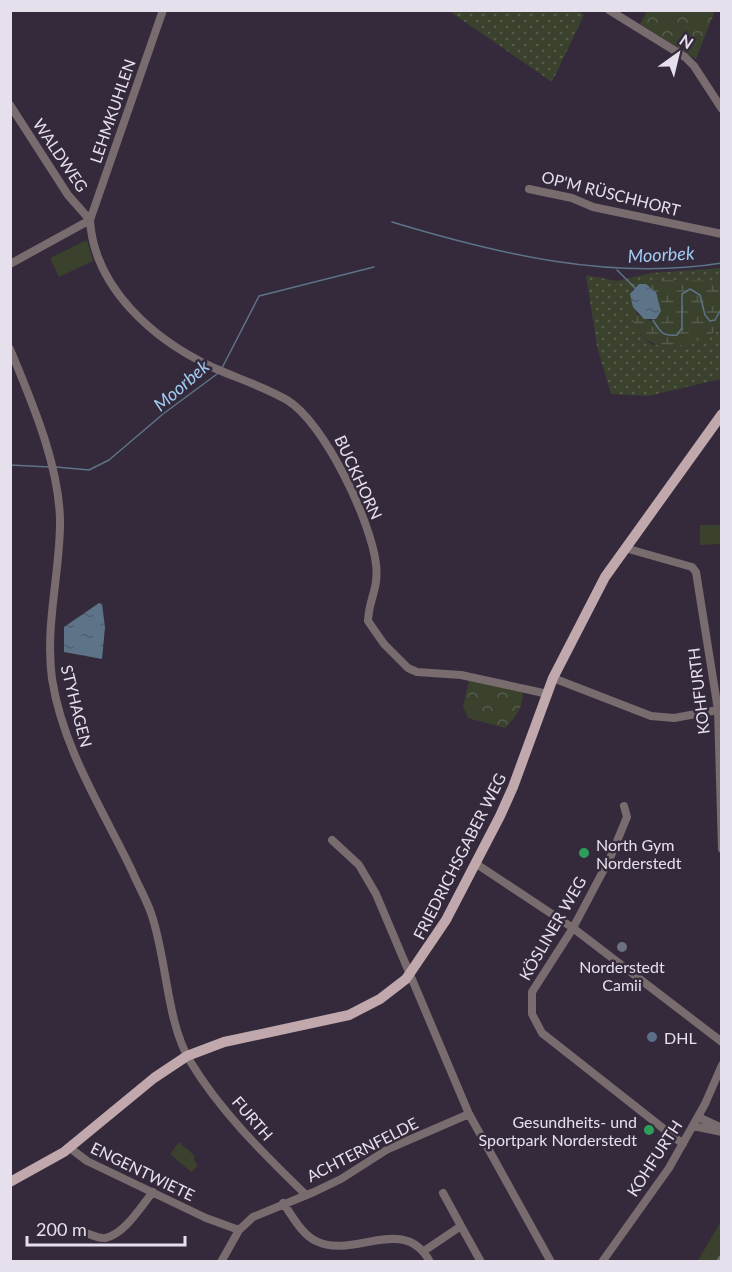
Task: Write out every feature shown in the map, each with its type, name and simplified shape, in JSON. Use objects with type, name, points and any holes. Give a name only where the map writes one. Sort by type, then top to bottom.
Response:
[{"type":"main road","name":"FRIEDRICHSGABER WEG","points":[[10,1182],[70,1148],[154,1078],[187,1056],[224,1042],[349,1015],[389,993],[410,975],[446,920],[513,787],[553,678],[586,611],[625,548],[721,415]]},
{"type":"street","name":"LEHMKUHLEN","points":[[90,220],[163,10]]},
{"type":"street","points":[[609,10],[685,57],[694,66],[722,109]]},
{"type":"street","name":"WALDWEG","points":[[10,105],[68,195],[90,220]]},
{"type":"street","name":"OP'M RÜSCHHORT","points":[[529,189],[572,198],[593,207],[722,234]]},
{"type":"street","points":[[10,264],[90,220]]},
{"type":"street","name":"BUCKHORN","points":[[90,220],[92,243],[99,266],[152,330],[191,356],[288,400],[308,418],[328,443],[372,540],[377,586],[369,608],[368,621],[397,660],[417,672],[461,675],[548,694]]},
{"type":"street","name":"STYHAGEN","points":[[10,349],[57,486],[60,526],[49,641],[52,680],[72,751],[86,784],[111,825],[151,911],[176,1025],[187,1056]]},
{"type":"street","name":"KOHFURTH","points":[[625,548],[692,567],[696,572],[718,710],[722,849]]},
{"type":"street","points":[[553,678],[651,716],[674,718],[718,710]]},
{"type":"street","name":"KÖSLINER WEG","points":[[624,807],[627,817],[616,844],[573,928],[535,984],[530,999],[534,1021],[542,1033],[683,1144]]},
{"type":"street","points":[[332,840],[364,871],[376,894],[469,1114],[551,1262]]},
{"type":"street","points":[[475,863],[573,928],[722,1042]]},
{"type":"street","name":"FURTH","points":[[187,1056],[228,1114],[305,1194]]},
{"type":"street","name":"KOHFURTH","points":[[602,1262],[663,1178],[698,1117],[722,1065]]},
{"type":"street","name":"ACHTERNFELDE","points":[[221,1262],[238,1230],[253,1217],[342,1179],[388,1149],[469,1114]]},
{"type":"street","points":[[698,1117],[722,1130]]},
{"type":"street","points":[[693,1126],[722,1130]]},
{"type":"street","name":"ENGENTWIETE","points":[[70,1148],[87,1161],[206,1218],[238,1230]]},
{"type":"street","points":[[86,1233],[101,1238],[114,1234],[126,1224],[153,1192]]},
{"type":"street","points":[[443,1193],[481,1262]]},
{"type":"street","points":[[283,1203],[314,1241],[329,1245],[347,1245],[397,1238],[414,1243],[424,1251],[430,1262]]},
{"type":"street","points":[[424,1251],[461,1226]]},
{"type":"green space","points":[[576,10],[584,15],[552,82],[449,11]]},
{"type":"green space","points":[[647,11],[715,11],[696,59],[640,24]]},
{"type":"green space","points":[[87,240],[93,261],[59,277],[50,258]]},
{"type":"green space","points":[[721,268],[721,281],[651,280],[632,290],[637,328],[653,345],[713,334],[721,328],[721,379],[648,396],[611,394],[597,346],[586,275],[617,281],[651,273]]},
{"type":"green space","points":[[651,280],[721,281],[721,328],[706,337],[674,346],[659,345],[647,340],[637,330],[631,315],[630,294],[637,314],[650,321],[656,319],[646,284],[639,284]]},
{"type":"green space","points":[[700,525],[721,525],[721,544],[700,545]]},
{"type":"green space","points":[[469,680],[518,689],[523,693],[518,712],[505,728],[468,718],[463,707]]},
{"type":"green space","points":[[179,1142],[195,1156],[194,1160],[198,1166],[191,1172],[170,1154]]},
{"type":"green space","points":[[721,1221],[721,1252],[716,1261],[697,1262]]},
{"type":"water","points":[[639,284],[646,284],[656,292],[661,311],[656,319],[644,319],[633,307],[630,294]]},
{"type":"water","points":[[99,603],[102,604],[105,627],[102,659],[64,652],[64,627]]},
{"type":"waterway","name":"Moorbek","points":[[392,222],[513,254],[555,261],[638,269],[680,268],[722,263]]},
{"type":"waterway","name":"Moorbek","points":[[222,368],[259,296],[374,267]]},
{"type":"waterway","points":[[617,270],[635,288]]},
{"type":"waterway","points":[[653,320],[662,332],[677,335],[682,328],[682,294],[690,289],[700,295],[705,315],[710,321],[715,320],[720,311]]},
{"type":"waterway","name":"Moorbek","points":[[56,467],[89,470],[109,460],[163,414],[217,374]]},
{"type":"waterway","name":"Moorbek","points":[[10,465],[49,467]]},
{"type":"place","name":"North Gym Norderstedt","points":[[584,853]]},
{"type":"place","name":"Norderstedt Camii","points":[[622,947]]},
{"type":"place","name":"DHL","points":[[652,1037]]},
{"type":"place","name":"Gesundheits- und Sportpark Norderstedt","points":[[649,1130]]}]
